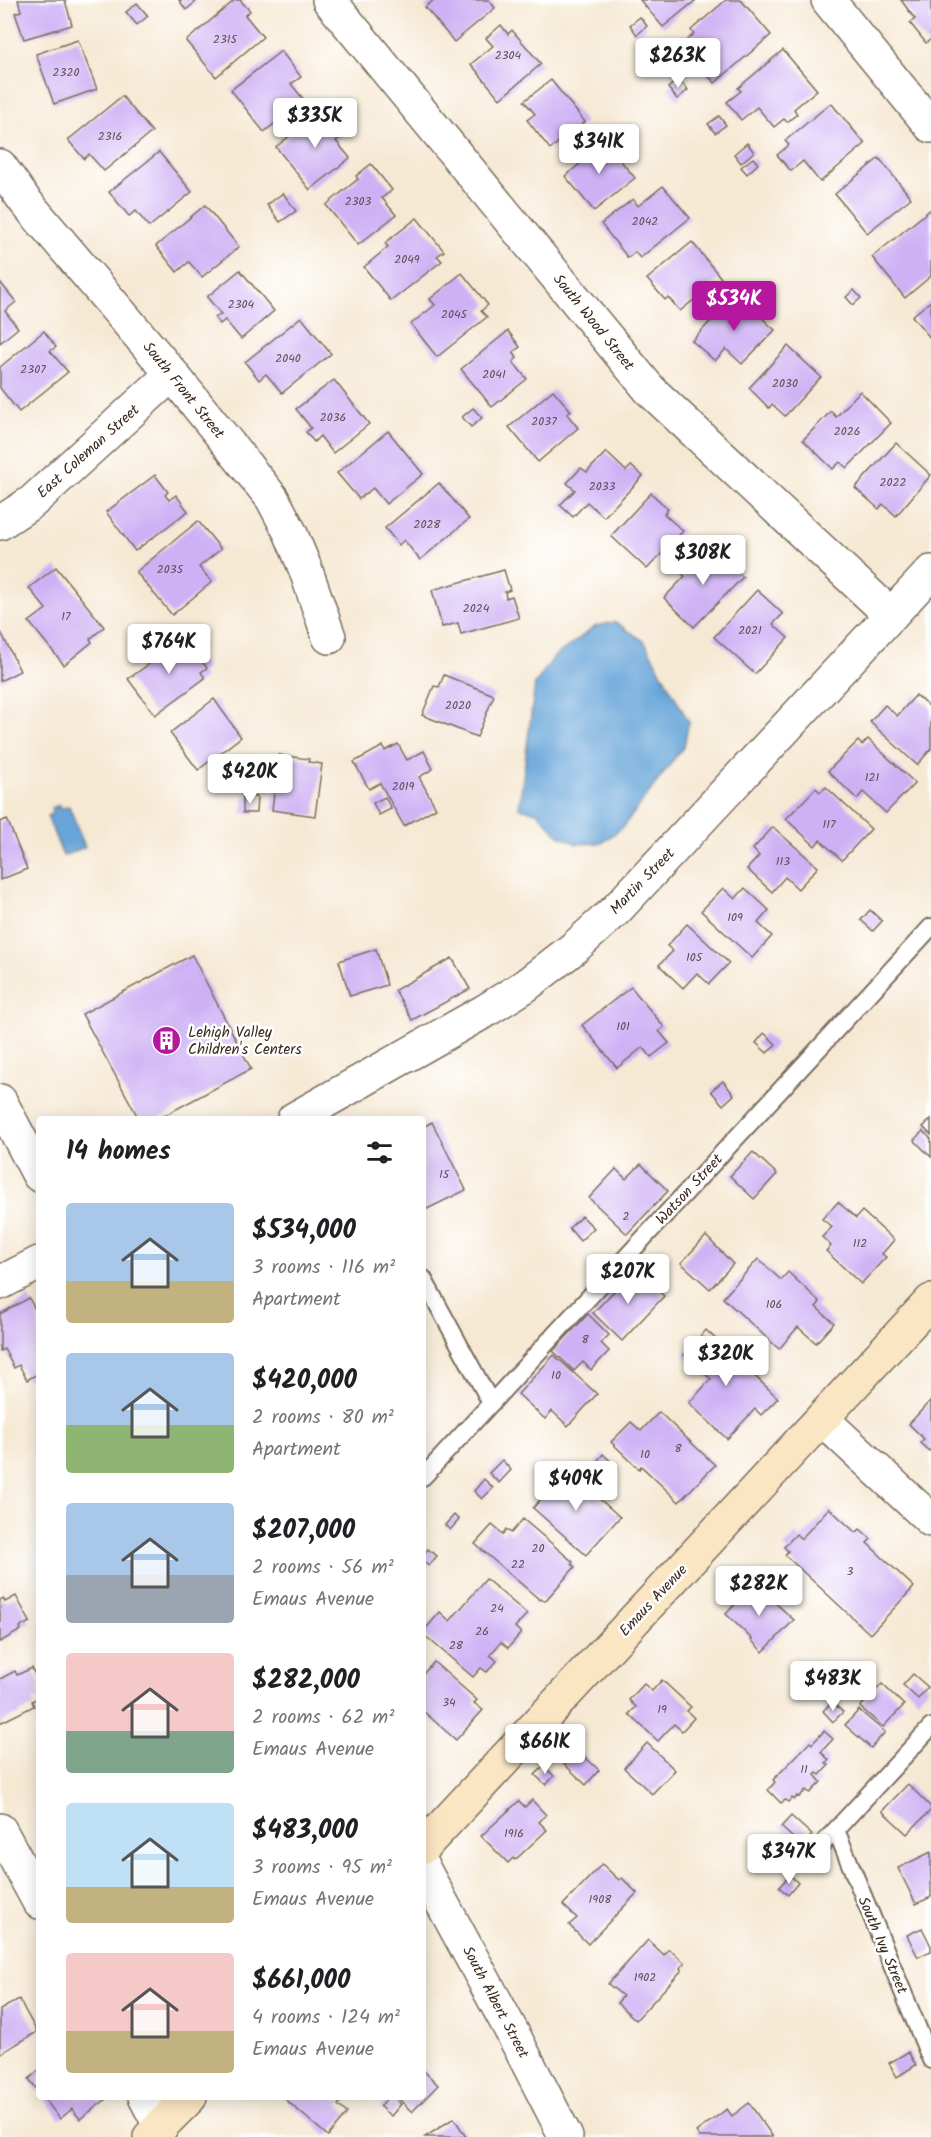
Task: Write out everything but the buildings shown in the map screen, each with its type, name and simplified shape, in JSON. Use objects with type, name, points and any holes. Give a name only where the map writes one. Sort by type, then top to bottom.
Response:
[{"type":"main road","name":"Emaus Avenue","points":[[426,1844],[931,1301]]},
{"type":"main road","points":[[156,2132],[187,2100]]},
{"type":"street","name":"South Wood Street","points":[[329,0],[650,390],[891,615]]},
{"type":"street","points":[[828,0],[931,126]]},
{"type":"street","name":"South Front Street","points":[[0,166],[25,201],[172,374],[272,498],[305,568],[329,637]]},
{"type":"street","name":"East Coleman Street","points":[[0,523],[32,502],[172,374]]},
{"type":"street","name":"Martin Street","points":[[306,1116],[331,1110],[525,986],[574,948],[616,910],[931,572]]},
{"type":"street","points":[[0,1101],[36,1169]]},
{"type":"street","points":[[0,1283],[36,1265]]},
{"type":"street","points":[[822,1419],[931,1520]]},
{"type":"street","points":[[0,1830],[36,1896]]},
{"type":"street","name":"South Albert Street","points":[[426,1874],[566,2137]]},
{"type":"street","points":[[146,2100],[156,2132]]},
{"type":"lane","name":"Watson Street","points":[[426,1475],[931,927]]},
{"type":"lane","points":[[426,1284],[491,1403]]},
{"type":"lane","points":[[817,1850],[931,1727]]},
{"type":"lane","name":"South Ivy Street","points":[[836,1830],[931,2060]]},
{"type":"water","points":[[615,622],[644,641],[689,722],[684,746],[624,826],[602,843],[577,844],[560,836],[537,812],[519,808],[535,684],[554,657],[596,626]]},
{"type":"water","points":[[59,805],[60,809],[69,806],[85,847],[63,856],[47,816],[53,813],[51,808]]},
{"type":"place","name":"Lehigh Valley Children's Centers","points":[[167,1041]]}]
